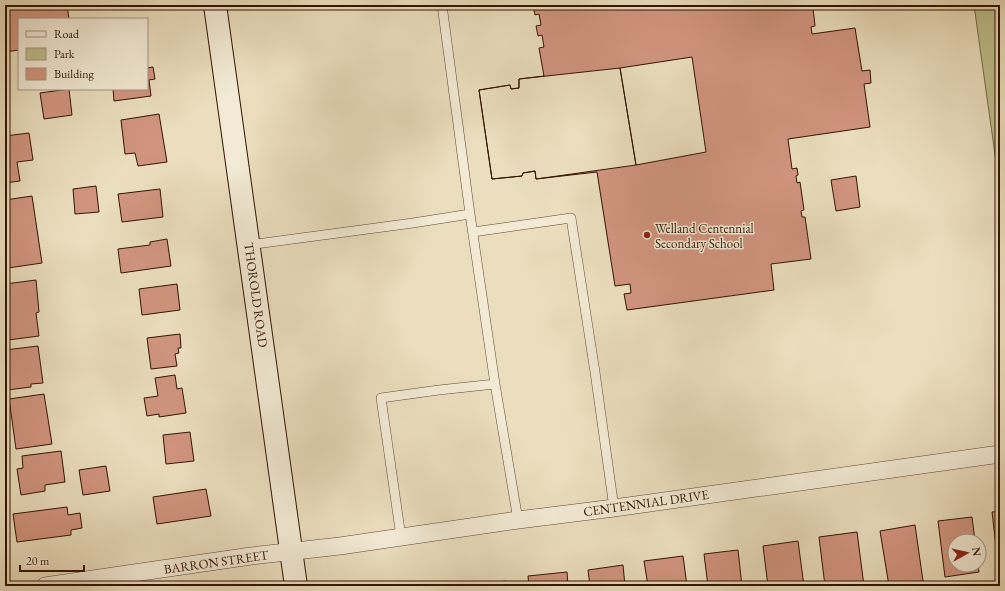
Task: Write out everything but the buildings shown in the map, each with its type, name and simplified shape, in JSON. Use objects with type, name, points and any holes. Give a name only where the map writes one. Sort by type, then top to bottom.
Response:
[{"type":"street","name":"THOROLD ROAD","points":[[215,5],[296,586]]},
{"type":"street","name":"CENTENNIAL DRIVE","points":[[291,551],[1000,454]]},
{"type":"street","name":"BARRON STREET","points":[[45,586],[291,551]]},
{"type":"lane","points":[[442,5],[472,232],[495,384],[518,520]]},
{"type":"lane","points":[[249,245],[470,214]]},
{"type":"lane","points":[[472,232],[571,218],[614,508]]},
{"type":"lane","points":[[401,537],[381,398],[495,384]]},
{"type":"green space","points":[[974,5],[1000,5],[1000,190]]},
{"type":"place","name":"Welland Centennial Secondary School","points":[[647,235]]}]
